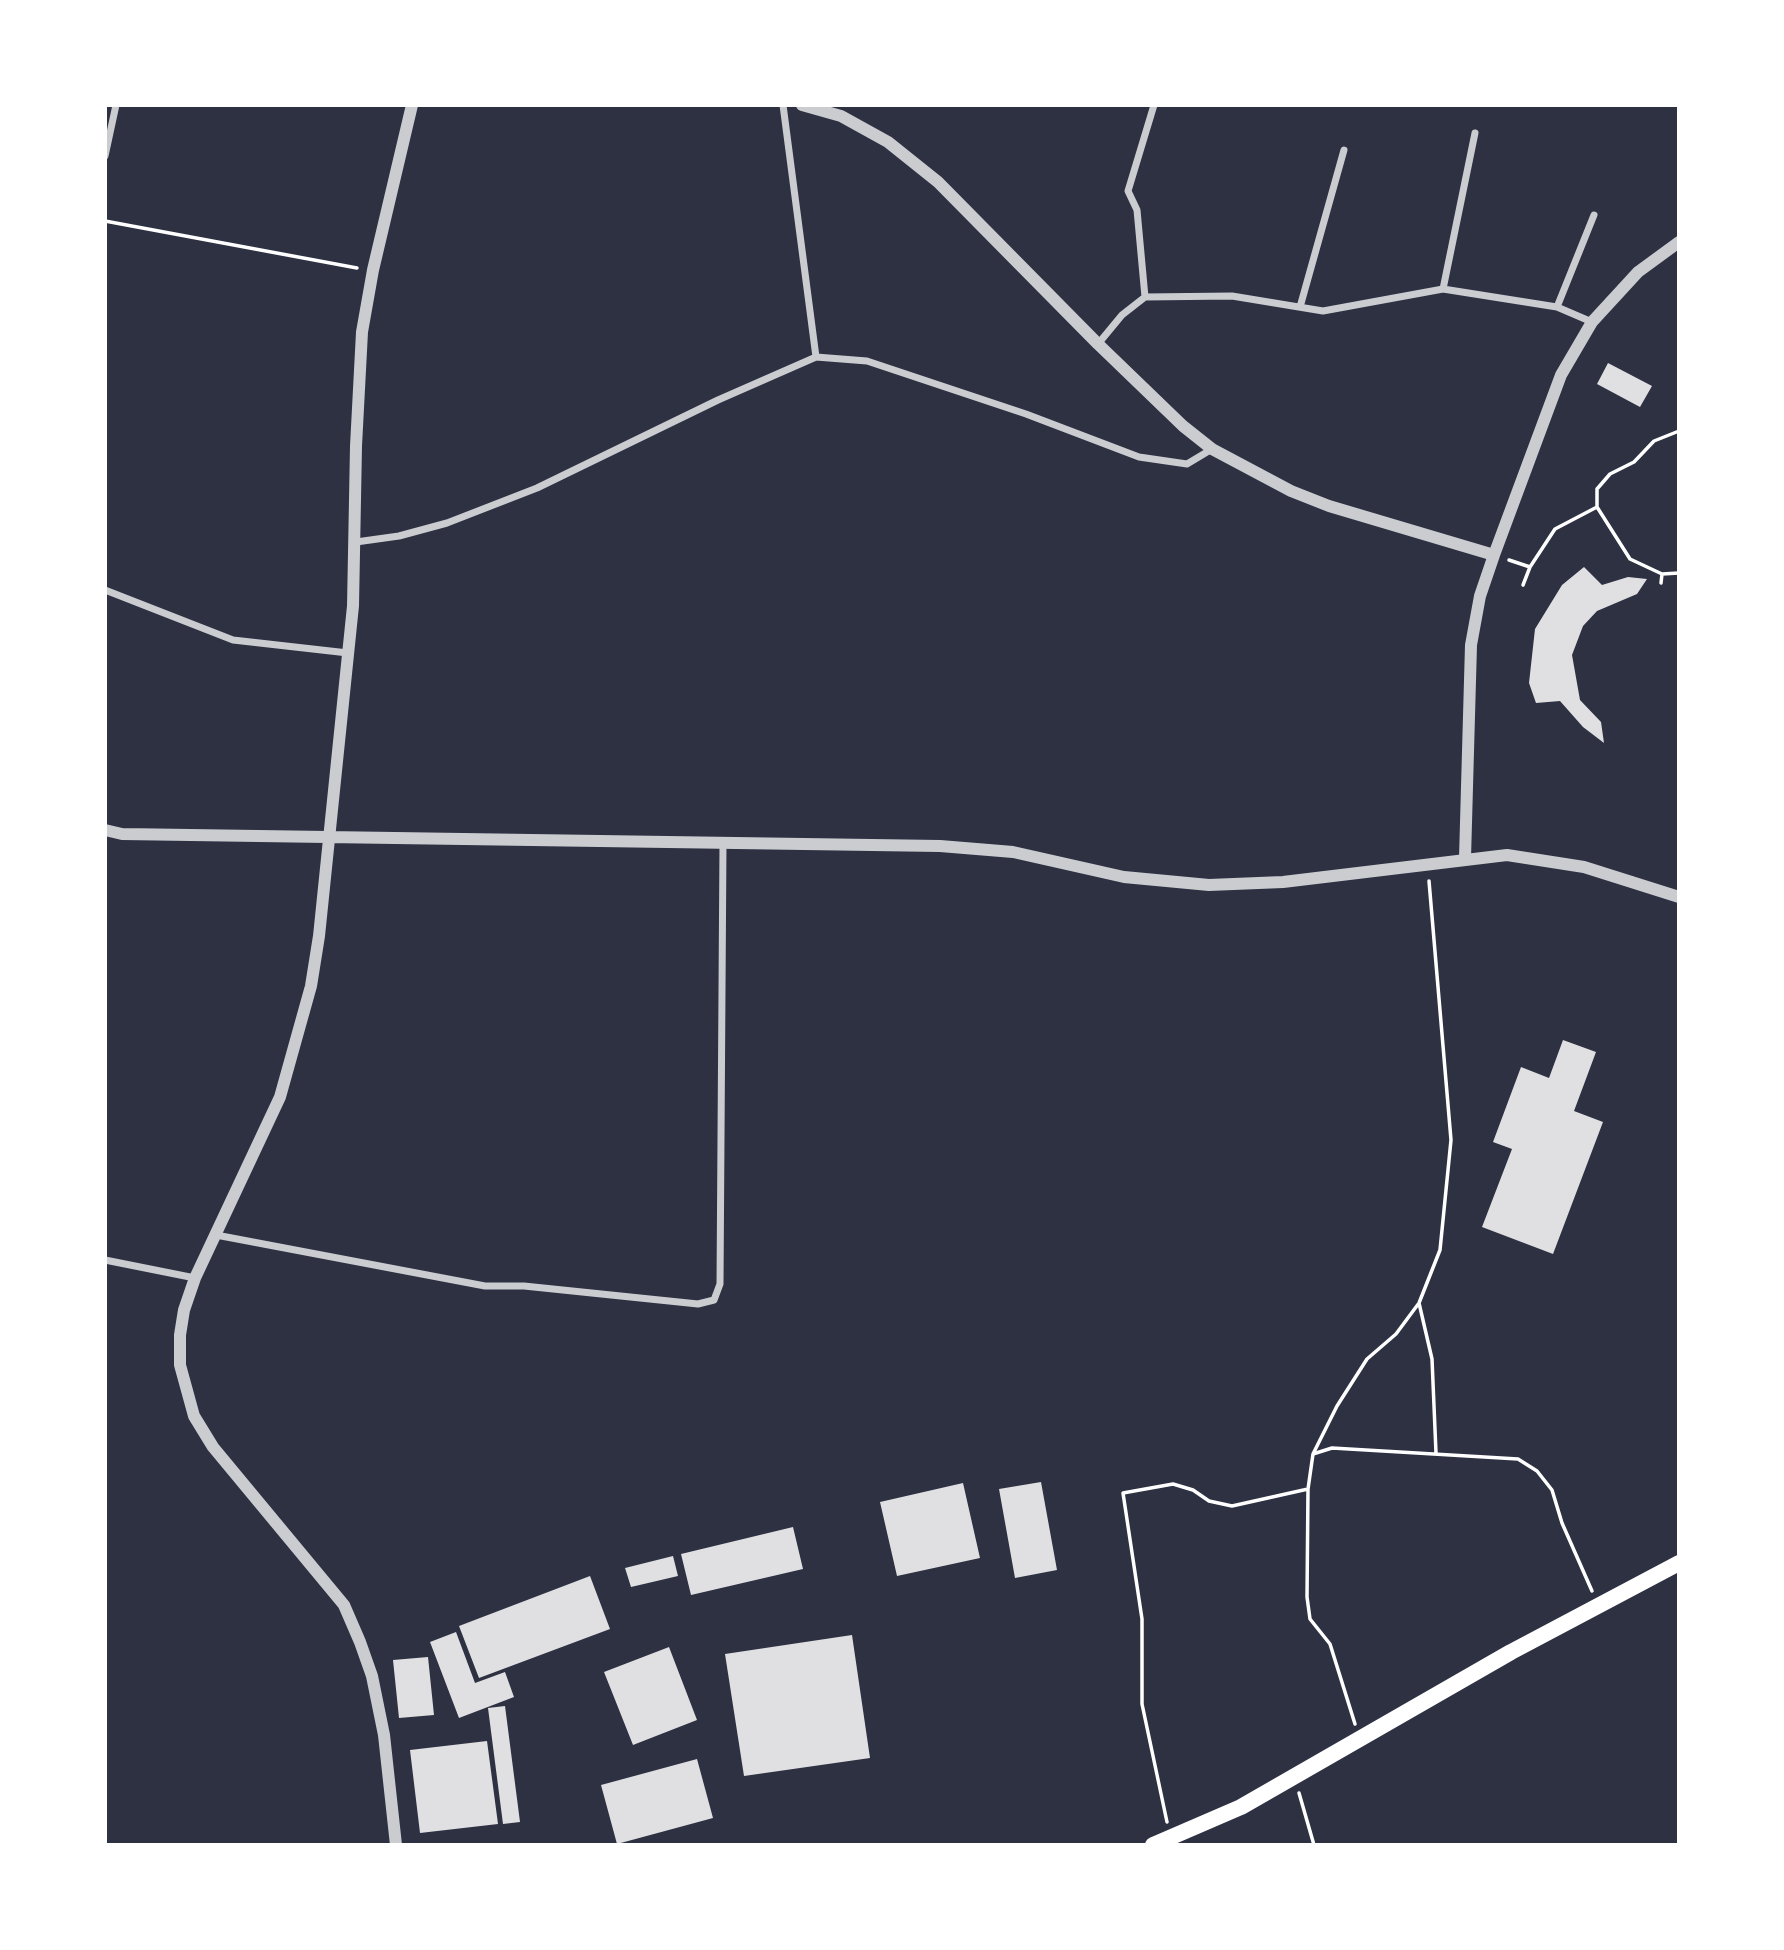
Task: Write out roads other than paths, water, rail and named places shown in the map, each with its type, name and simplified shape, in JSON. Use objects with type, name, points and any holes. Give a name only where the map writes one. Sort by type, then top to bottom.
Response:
[{"type":"main road","points":[[1153,1845],[1241,1807],[1361,1737],[1679,1563]]},
{"type":"street","points":[[105,156],[116,105]]},
{"type":"street","points":[[396,1845],[384,1735],[372,1676],[344,1605],[214,1447],[194,1416],[180,1365],[180,1335],[184,1310],[195,1278],[275,1109],[298,1042],[319,936],[348,653],[356,542],[359,368],[373,270],[412,105]]},
{"type":"street","points":[[783,105],[816,357]]},
{"type":"street","points":[[802,105],[841,116],[898,150],[938,182],[1098,344],[1183,426],[1212,449],[1291,491],[1329,506],[1494,555]]},
{"type":"street","points":[[1145,297],[1137,210],[1128,191],[1154,105]]},
{"type":"street","points":[[1443,289],[1475,133]]},
{"type":"street","points":[[1300,307],[1344,150]]},
{"type":"street","points":[[1556,307],[1594,215]]},
{"type":"street","points":[[1465,858],[1471,645],[1480,596],[1494,555],[1561,375],[1592,322],[1637,272],[1679,242]]},
{"type":"street","points":[[1098,344],[1122,315],[1145,297],[1231,296],[1322,311],[1443,289],[1556,307],[1592,322]]},
{"type":"street","points":[[356,542],[399,536],[447,523],[537,488],[718,400],[816,357],[867,361],[1026,414],[1139,457],[1187,464],[1212,449]]},
{"type":"street","points":[[105,590],[233,640],[348,653]]},
{"type":"street","points":[[105,830],[122,834],[983,849],[1013,852],[1124,877],[1209,885],[1283,882],[1427,862],[1507,855],[1560,861],[1679,897]]},
{"type":"street","points":[[216,1235],[485,1286],[524,1286],[698,1304],[714,1300],[720,1284],[723,843]]},
{"type":"street","points":[[105,1260],[195,1278]]}]
